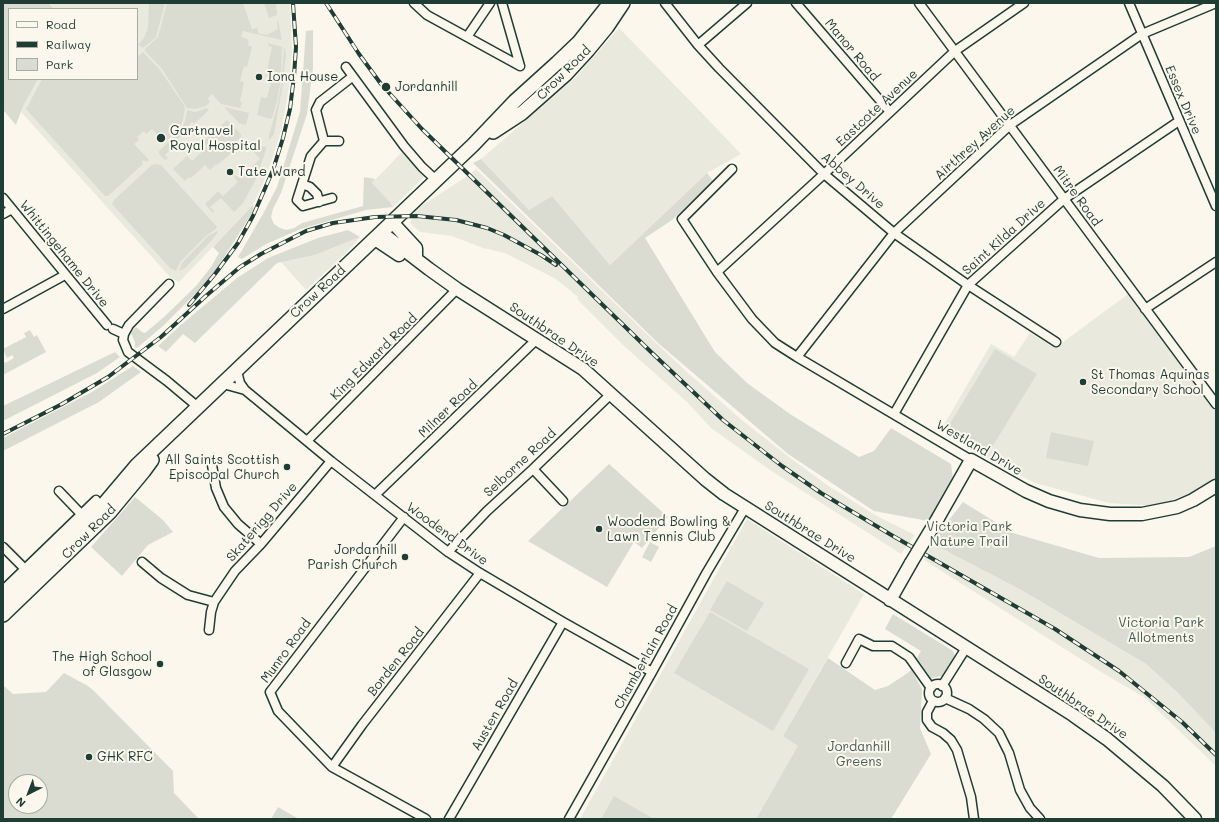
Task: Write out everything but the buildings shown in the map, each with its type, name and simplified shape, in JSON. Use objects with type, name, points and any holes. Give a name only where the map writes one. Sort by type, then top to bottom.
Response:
[{"type":"main road","name":"Crow Road","points":[[3,602],[104,504],[138,465],[165,441],[198,407],[473,145],[515,101],[557,64],[579,42],[610,3]]},
{"type":"main road","name":"Crow Road","points":[[473,145],[522,113],[565,75],[608,27],[623,3]]},
{"type":"main road","name":"Crow Road","points":[[3,615],[110,512],[144,471],[165,441]]},
{"type":"street","points":[[414,3],[426,15],[520,66],[502,3]]},
{"type":"street","points":[[467,37],[490,3]]},
{"type":"street","name":"Abbey Drive","points":[[665,3],[698,45],[742,93],[824,174],[894,233],[968,285],[1056,342]]},
{"type":"street","points":[[698,45],[747,3]]},
{"type":"street","name":"Manor Road","points":[[796,3],[890,112]]},
{"type":"street","name":"Mitre Road","points":[[919,3],[1216,404]]},
{"type":"street","name":"Eastcote Avenue","points":[[718,272],[955,51],[1024,3]]},
{"type":"street","name":"Essex Drive","points":[[1129,3],[1216,206]]},
{"type":"street","name":"Airthrey Avenue","points":[[797,358],[894,233],[1010,125],[1142,34],[1216,4]]},
{"type":"street","points":[[346,67],[404,146],[422,167],[436,180]]},
{"type":"street","points":[[324,141],[316,110],[320,102],[352,77]]},
{"type":"street","name":"Saint Kilda Drive","points":[[894,414],[968,285],[1064,199],[1179,121]]},
{"type":"street","points":[[332,198],[303,206],[297,200],[311,156],[324,141],[339,141]]},
{"type":"street","name":"Westland Drive","points":[[732,169],[682,219],[752,319],[775,343],[797,358],[971,460],[1026,491],[1050,501],[1080,510],[1110,514],[1142,514],[1177,507],[1193,500],[1216,486]]},
{"type":"street","points":[[302,184],[310,187],[316,194],[319,202]]},
{"type":"street","name":"Whittingehame Drive","points":[[3,198],[65,275],[110,327],[124,334]]},
{"type":"street","points":[[3,214],[12,209]]},
{"type":"street","points":[[392,222],[416,248],[412,256]]},
{"type":"street","name":"Southbrae Drive","points":[[378,236],[412,256],[457,289],[583,369],[705,479],[745,508],[1073,715],[1107,739],[1163,786],[1194,819]]},
{"type":"street","points":[[1145,309],[1216,262]]},
{"type":"street","points":[[3,309],[65,275]]},
{"type":"street","points":[[169,284],[129,325],[124,334],[123,340],[128,352],[167,381],[198,407]]},
{"type":"street","name":"King Edward Road","points":[[307,441],[457,289]]},
{"type":"street","name":"Milner Road","points":[[375,496],[537,339]]},
{"type":"street","name":"Woodend Drive","points":[[237,370],[240,383],[245,390],[331,461],[448,552],[480,573],[563,622],[652,672]]},
{"type":"street","name":"Woodend Drive","points":[[223,384],[245,390]]},
{"type":"street","name":"Selborne Road","points":[[448,552],[487,511],[611,394]]},
{"type":"street","points":[[890,600],[971,460]]},
{"type":"street","name":"Skaterigg Drive","points":[[209,630],[214,602],[235,571],[261,544],[331,461]]},
{"type":"street","points":[[212,465],[216,488],[224,507],[238,524],[261,544]]},
{"type":"street","points":[[533,469],[563,501]]},
{"type":"street","points":[[59,491],[82,515]]},
{"type":"street","points":[[3,590],[96,500]]},
{"type":"street","name":"Chamberlain Road","points":[[569,819],[707,572],[745,508]]},
{"type":"street","name":"Munro Road","points":[[404,517],[270,692],[278,711],[332,767],[426,819]]},
{"type":"street","points":[[3,547],[25,569]]},
{"type":"street","points":[[142,562],[161,578],[188,595],[214,602]]},
{"type":"street","name":"Borden Road","points":[[332,767],[362,725],[480,573]]},
{"type":"street","name":"Austen Road","points":[[448,819],[563,622]]},
{"type":"street","points":[[846,663],[859,639],[873,646],[892,646],[909,658],[931,688]]},
{"type":"street","points":[[942,686],[966,648]]},
{"type":"street","points":[[937,684],[942,686],[947,693],[945,698],[941,702],[933,701],[929,694],[931,688],[937,684]]},
{"type":"street","points":[[945,698],[969,709],[984,719],[998,733],[1009,753],[1020,790],[1030,808],[1040,819]]},
{"type":"street","points":[[933,701],[926,712],[927,720],[932,727],[951,740],[957,750],[971,797],[974,819]]},
{"type":"shaded area","name":"Gartnavel Royal Hospital","points":[[3,3],[290,3],[292,50],[289,87],[281,131],[267,174],[253,205],[179,282],[171,278],[3,92]]},
{"type":"shaded area","points":[[619,28],[741,154],[707,173],[610,265],[552,196],[529,210],[481,159],[575,78]]},
{"type":"shaded area","points":[[402,152],[424,177],[393,207],[372,183]]},
{"type":"shaded area","points":[[476,169],[653,340],[743,421],[827,485],[875,515],[915,535],[901,554],[770,470],[711,428],[687,402],[623,345],[577,299],[578,297],[556,279],[505,253],[483,248],[452,236],[420,232],[410,223],[415,210]]},
{"type":"shaded area","points":[[360,237],[346,253],[306,290],[281,262],[315,255]]},
{"type":"shaded area","name":"St Thomas Aquinas Secondary School","points":[[1131,292],[1216,407],[1216,479],[1198,491],[1156,506],[1109,503],[1035,483],[994,462],[941,430],[991,344],[1014,357],[1030,333],[1055,348]]},
{"type":"shaded area","name":"Jordanhill Greens","points":[[747,519],[864,594],[783,736],[799,746],[756,819],[580,819]]},
{"type":"shaded area","points":[[931,543],[1023,591],[1146,664],[1177,692],[1216,733],[1216,766],[1144,697],[1106,675],[924,560]]},
{"type":"green space","points":[[3,3],[49,3],[52,8],[8,8],[8,80],[37,80],[23,106],[16,125],[3,110]]},
{"type":"green space","points":[[149,3],[165,3],[156,37],[143,48],[138,45],[144,38],[148,28]]},
{"type":"green space","points":[[167,3],[243,3],[252,29],[257,28],[258,33],[267,35],[278,29],[278,21],[282,40],[243,31],[241,37],[247,39],[249,42],[248,45],[252,47],[247,67],[244,66],[240,81],[244,82],[240,108],[221,104],[212,94],[208,98],[210,102],[206,106],[195,109],[187,108],[162,69],[144,50],[158,37]]},
{"type":"green space","points":[[264,3],[276,3],[277,15],[269,18]]},
{"type":"green space","points":[[313,30],[313,68],[307,114],[281,193],[273,209],[271,217],[274,224],[286,230],[294,228],[302,223],[363,206],[364,177],[375,179],[372,183],[393,207],[366,210],[301,229],[266,244],[242,259],[238,257],[277,187],[300,112],[306,31]]},
{"type":"green space","points":[[268,43],[282,47],[281,78],[277,102],[272,118],[270,119],[257,115],[261,97],[267,98],[272,78],[266,76],[272,47],[268,45]]},
{"type":"green space","points":[[284,47],[286,54],[282,89],[274,134],[269,140],[278,103],[282,78]]},
{"type":"green space","points":[[143,52],[160,70],[184,105],[183,120],[179,129],[165,142],[152,129],[146,134],[144,131],[137,137],[139,140],[134,144],[149,160],[146,162],[144,160],[142,162],[143,164],[108,196],[105,196],[26,109],[41,80],[138,80],[138,56]]},
{"type":"green space","points":[[224,107],[249,113],[246,125],[239,123]]},
{"type":"green space","points":[[207,108],[209,110],[194,124],[192,122],[181,133],[182,135],[169,147],[171,149],[165,155],[168,158],[165,160],[159,154],[159,151],[181,130],[185,121],[187,110],[195,112]]},
{"type":"green space","points":[[227,120],[241,134],[241,137],[237,141],[241,145],[210,170],[205,165],[191,178],[189,177],[185,181],[173,169],[187,156],[192,161],[207,147],[203,142]]},
{"type":"green space","points":[[260,146],[266,147],[266,150],[255,181],[243,203],[234,212],[221,198],[210,207],[214,211],[213,213],[205,204],[218,191],[223,196],[238,182],[234,177],[235,175],[239,178],[260,159],[254,152]]},
{"type":"green space","points":[[481,159],[529,210],[552,196],[610,265],[707,173],[713,181],[672,220],[645,238],[715,352],[747,383],[790,414],[859,457],[874,451],[891,428],[951,464],[953,479],[928,521],[874,511],[788,454],[658,343],[473,163]]},
{"type":"green space","points":[[152,165],[161,165],[217,227],[180,262],[176,271],[170,268],[112,204],[114,200]]},
{"type":"green space","points":[[253,205],[254,210],[216,270],[200,289],[163,326],[137,348],[135,347],[135,342],[131,333],[136,327],[145,333],[196,286],[211,267],[219,253],[213,247]]},
{"type":"green space","points":[[348,230],[360,237],[315,255],[277,263],[195,343],[183,334],[166,352],[158,346],[237,278],[268,258],[318,238]]},
{"type":"green space","points":[[217,231],[218,232],[212,240],[185,268],[179,271],[182,263],[208,236]]},
{"type":"green space","points":[[30,330],[34,337],[37,335],[46,352],[3,375],[3,360],[5,363],[14,358],[12,355],[7,358],[3,349],[26,337],[24,333]]},
{"type":"green space","points":[[995,349],[1037,374],[989,452],[948,427]]},
{"type":"green space","points":[[115,352],[120,357],[97,373],[3,421],[3,406]]},
{"type":"green space","points":[[133,366],[141,372],[99,402],[3,451],[3,438],[92,392]]},
{"type":"green space","points":[[1051,432],[1094,441],[1088,466],[1046,458]]},
{"type":"green space","name":"Woodend Bowling & Lawn Tennis Club","points":[[609,464],[668,517],[642,548],[634,542],[607,587],[528,541]]},
{"type":"green space","points":[[135,497],[163,520],[173,532],[148,545],[122,576],[91,547]]},
{"type":"green space","points":[[963,502],[1013,533],[1099,558],[1189,557],[1216,546],[1216,733],[1177,692],[1146,664],[1023,591],[931,543]]},
{"type":"green space","points":[[650,542],[659,547],[651,562],[642,557]]},
{"type":"green space","points":[[727,581],[764,603],[747,631],[710,610]]},
{"type":"green space","points":[[710,612],[809,669],[773,731],[674,673]]},
{"type":"green space","points":[[893,614],[953,651],[955,656],[942,676],[931,678],[917,658],[921,651],[885,629]]},
{"type":"green space","name":"Jordanhill Greens","points":[[828,658],[875,690],[888,686],[909,672],[911,669],[922,689],[920,728],[931,754],[891,819],[756,819],[798,746],[783,736]]},
{"type":"green space","name":"GHK RFC","points":[[64,673],[88,686],[173,771],[174,793],[199,819],[3,819],[3,685],[13,694],[46,692]]},
{"type":"green space","points":[[614,796],[654,819],[601,819]]},
{"type":"green space","points":[[278,807],[299,819],[271,819]]},
{"type":"railway","points":[[189,305],[238,243],[253,216],[273,170],[290,109],[294,76],[296,47],[293,3]]},
{"type":"railway","points":[[326,3],[359,54],[381,84],[422,129],[723,420],[782,466],[821,493],[1055,629],[1119,671],[1182,722],[1216,755]]},
{"type":"railway","points":[[3,434],[62,404],[108,377],[161,337],[240,267],[261,254],[306,231],[333,223],[375,217],[417,216],[456,220],[487,228],[504,235],[556,265]]},
{"type":"place","name":"Iona House","points":[[259,77]]},
{"type":"place","name":"Jordanhill","points":[[386,87]]},
{"type":"place","name":"Gartnavel Royal Hospital","points":[[161,138]]},
{"type":"place","name":"Tate Ward","points":[[230,172]]},
{"type":"place","name":"St Thomas Aquinas Secondary School","points":[[1083,382]]},
{"type":"place","name":"All Saints Scottish Episcopal Church","points":[[287,467]]},
{"type":"place","name":"Woodend Bowling & Lawn Tennis Club","points":[[599,529]]},
{"type":"place","name":"Jordanhill Parish Church","points":[[405,557]]},
{"type":"place","name":"The High School of Glasgow","points":[[160,664]]},
{"type":"place","name":"GHK RFC","points":[[89,757]]},
{"type":"park label","name":"Victoria Park Nature Trail","points":[[969,534]]},
{"type":"park label","name":"Victoria Park Allotments","points":[[1161,630]]}]
